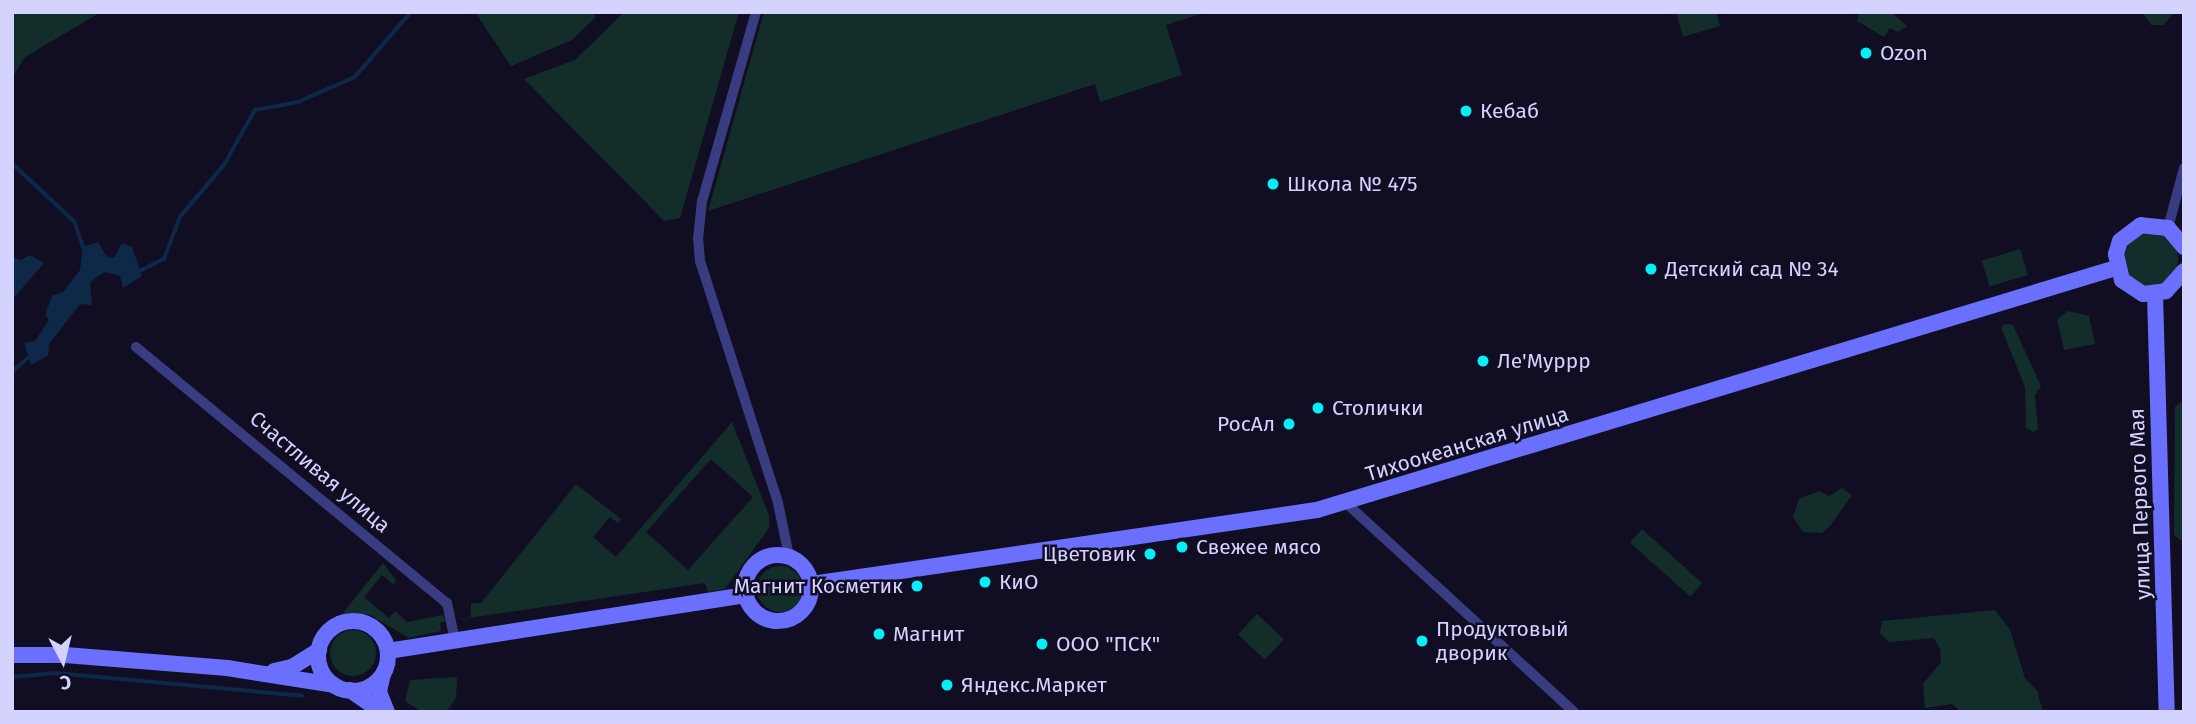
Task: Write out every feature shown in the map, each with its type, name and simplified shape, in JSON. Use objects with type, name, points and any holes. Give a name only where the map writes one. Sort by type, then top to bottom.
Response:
[{"type":"street","points":[[756,12],[702,201],[698,238],[700,261],[778,503],[789,556],[804,567],[812,584],[804,609],[782,621],[758,615],[746,596],[746,581],[760,560],[789,556]]},
{"type":"street","points":[[2168,228],[2184,169]]},
{"type":"street","points":[[2184,247],[2168,228],[2155,224],[2129,231],[2120,241],[2116,268],[2131,288],[2155,294],[2175,285],[2184,271]]},
{"type":"street","name":"Тихоокеанская улица","points":[[812,584],[1224,525],[1346,503],[2116,268]]},
{"type":"street","name":"улица Первого Мая","points":[[2155,294],[2167,712]]},
{"type":"street","name":"Счастливая улица","points":[[136,347],[447,603],[455,641]]},
{"type":"street","points":[[1346,503],[1574,712]]},
{"type":"street","points":[[388,651],[746,596]]},
{"type":"street","points":[[264,673],[292,667],[319,650],[331,629],[355,621],[378,631],[388,651],[380,692],[387,712]]},
{"type":"street","points":[[319,650],[322,670],[342,687],[381,712]]},
{"type":"street","points":[[12,655],[65,655],[264,673],[342,687],[372,685],[383,674]]},
{"type":"green space","points":[[12,12],[101,12],[25,57],[12,78]]},
{"type":"green space","points":[[475,12],[593,12],[596,17],[572,40],[511,66]]},
{"type":"green space","points":[[624,12],[739,12],[680,218],[664,221],[524,79],[575,60]]},
{"type":"green space","points":[[764,12],[1206,12],[1166,25],[1182,75],[1100,102],[1095,84],[708,211]]},
{"type":"green space","points":[[1676,12],[1716,12],[1720,26],[1683,37]]},
{"type":"green space","points":[[1891,12],[1907,26],[1898,32],[1890,28],[1884,37],[1857,21],[1859,13]]},
{"type":"green space","points":[[2142,12],[2174,12],[2164,25],[2151,25]]},
{"type":"green space","points":[[2151,232],[2170,240],[2178,259],[2170,278],[2151,286],[2132,278],[2124,259],[2132,240]]},
{"type":"green space","points":[[2020,249],[2028,275],[1990,287],[1982,261]]},
{"type":"green space","points":[[2068,311],[2089,316],[2095,344],[2064,350],[2057,319]]},
{"type":"green space","points":[[2005,324],[2013,325],[2041,386],[2035,395],[2038,429],[2034,432],[2026,428],[2025,387],[2001,327]]},
{"type":"green space","points":[[2184,402],[2183,542],[2174,535],[2175,407]]},
{"type":"green space","points":[[732,422],[769,515],[769,528],[725,589],[708,592],[705,583],[455,620],[471,617],[471,603],[481,603],[576,484],[621,519],[618,523],[610,517],[593,537],[616,557]],"holes":[[[711,459],[753,497],[688,570],[646,532]]]},
{"type":"green space","points":[[1842,488],[1852,495],[1830,526],[1822,533],[1803,532],[1793,517],[1799,499],[1819,491],[1829,496]]},
{"type":"green space","points":[[1642,529],[1702,583],[1690,597],[1630,542]]},
{"type":"green space","points":[[383,563],[396,580],[394,585],[382,575],[364,597],[389,618],[395,611],[407,622],[443,615],[446,621],[440,623],[441,631],[409,638],[370,615],[343,613]]},
{"type":"green space","points":[[780,566],[796,573],[803,589],[796,605],[780,612],[764,605],[757,589],[764,573]]},
{"type":"green space","points":[[1995,610],[2010,630],[2025,678],[2037,691],[2043,712],[1961,712],[1952,704],[1925,708],[1923,684],[1941,662],[1940,649],[1934,638],[1889,642],[1880,633],[1882,621]]},
{"type":"green space","points":[[1257,614],[1284,639],[1265,660],[1238,634]]},
{"type":"green space","points":[[353,630],[369,637],[376,653],[369,669],[353,676],[337,669],[330,653],[337,637]]},
{"type":"green space","points":[[457,677],[456,698],[446,712],[422,712],[405,701],[410,680]]},
{"type":"water","points":[[98,242],[107,257],[114,258],[122,243],[132,247],[142,276],[123,288],[120,276],[105,272],[90,282],[92,305],[80,304],[49,344],[48,356],[31,365],[24,343],[35,341],[49,320],[45,315],[52,296],[63,292],[80,270],[83,247]]},
{"type":"water","points":[[30,255],[44,263],[12,300],[12,256],[21,260]]},
{"type":"waterway","points":[[138,272],[164,259],[180,217],[224,165],[255,110],[298,102],[355,77],[411,12]]},
{"type":"waterway","points":[[12,163],[75,222],[85,251]]},
{"type":"waterway","points":[[12,372],[31,355]]},
{"type":"waterway","points":[[12,677],[56,673],[302,696]]},
{"type":"place","name":"Ozon","points":[[1866,53]]},
{"type":"place","name":"Кебаб","points":[[1466,111]]},
{"type":"place","name":"Школа № 475","points":[[1273,184]]},
{"type":"place","name":"Детский сад № 34","points":[[1651,269]]},
{"type":"place","name":"Ле'Муррр","points":[[1483,361]]},
{"type":"place","name":"Столички","points":[[1318,408]]},
{"type":"place","name":"РосАл","points":[[1289,424]]},
{"type":"place","name":"Свежее мясо","points":[[1182,547]]},
{"type":"place","name":"Цветовик","points":[[1150,554]]},
{"type":"place","name":"КиО","points":[[985,582]]},
{"type":"place","name":"Магнит Косметик","points":[[917,586]]},
{"type":"place","name":"Магнит","points":[[879,634]]},
{"type":"place","name":"Продуктовый дворик","points":[[1422,641]]},
{"type":"place","name":"ООО \"ПСК\"","points":[[1042,644]]},
{"type":"place","name":"Яндекс.Маркет","points":[[947,685]]}]
